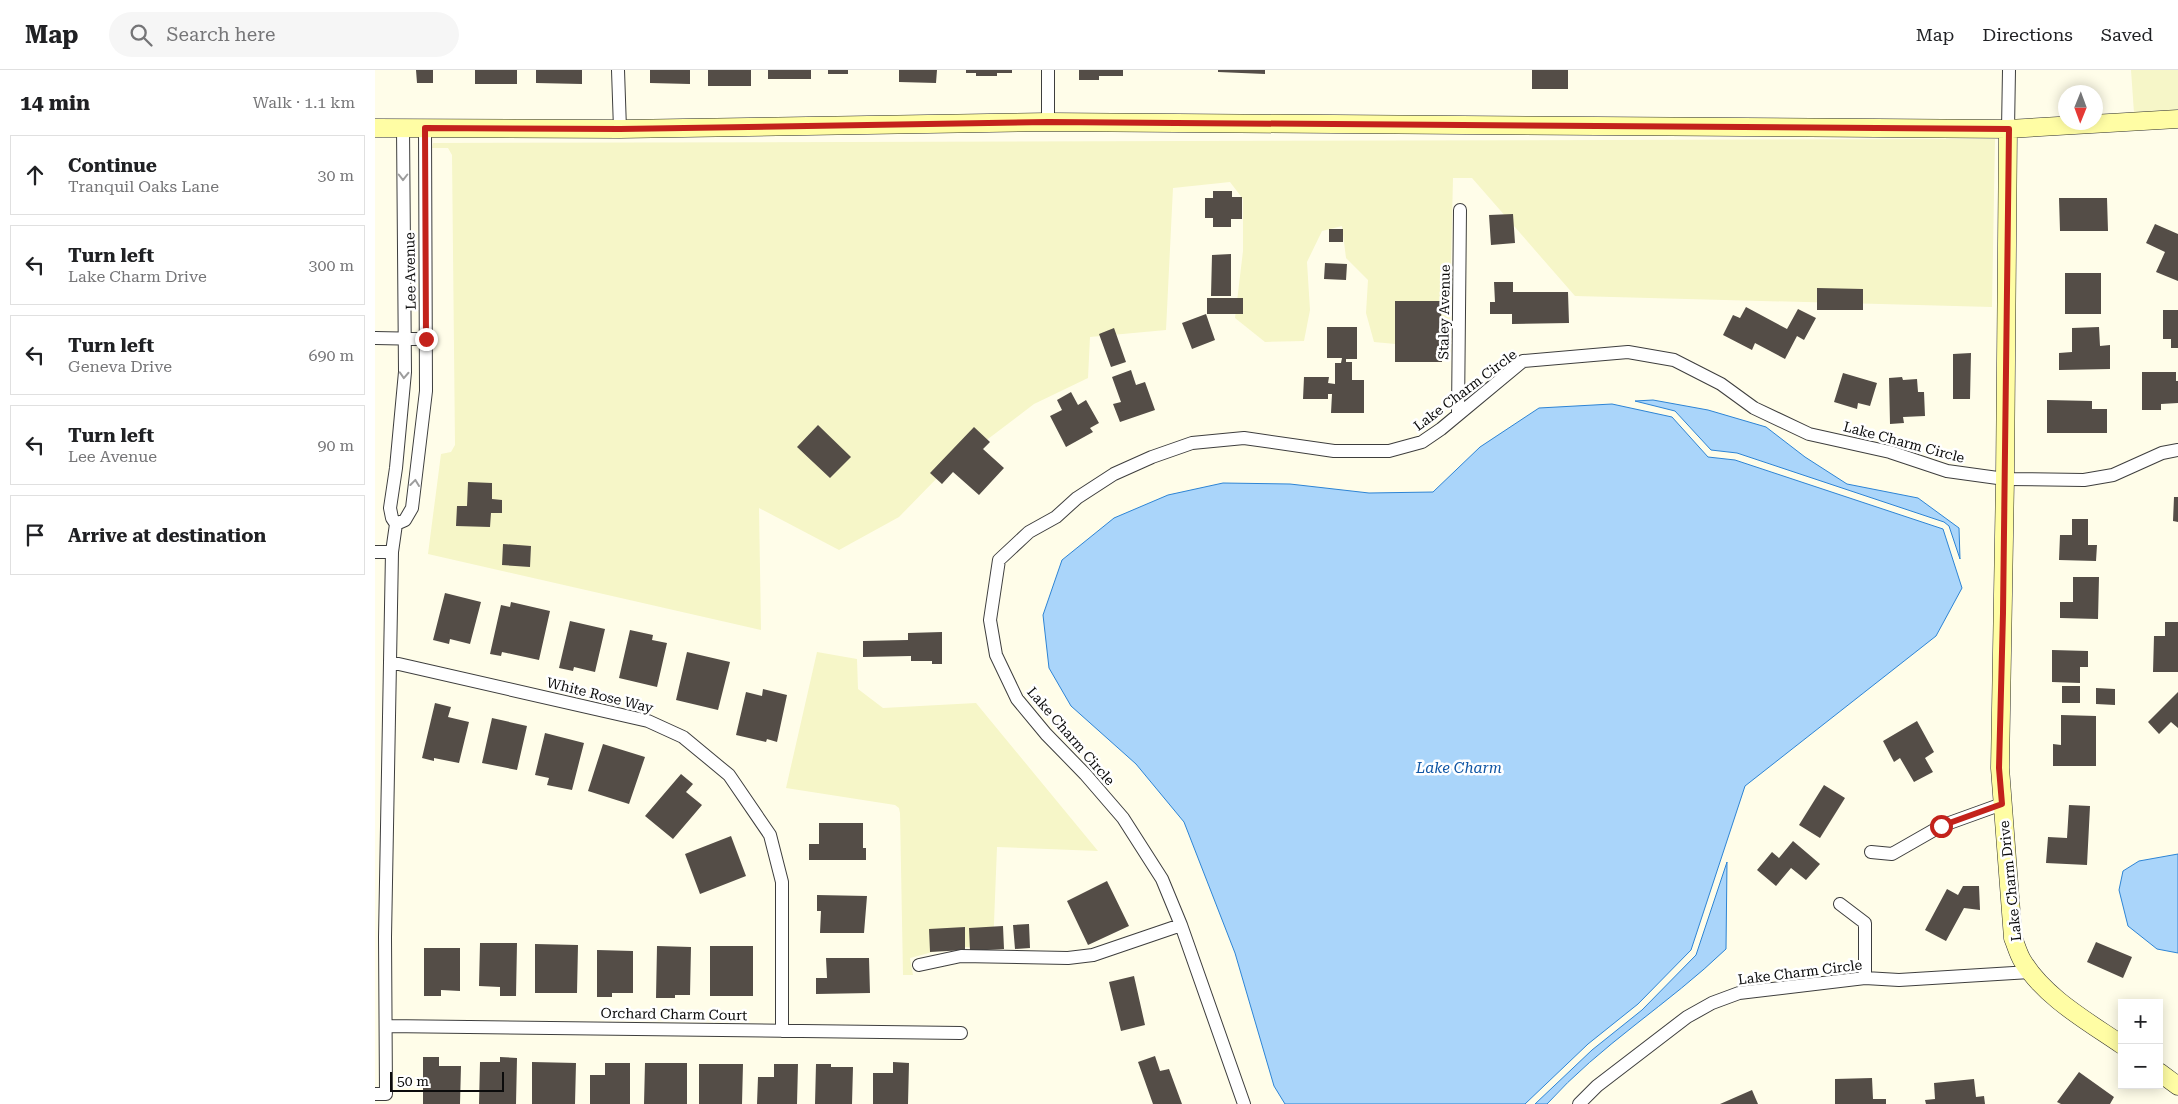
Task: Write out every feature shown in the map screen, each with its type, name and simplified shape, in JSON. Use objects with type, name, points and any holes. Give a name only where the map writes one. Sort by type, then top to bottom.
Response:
[{"type":"main road","points":[[375,128],[620,129],[1048,122],[2009,129],[2178,119]]},
{"type":"main road","name":"Lake Charm Drive","points":[[2009,129],[1999,768],[2013,938],[2021,958],[2030,972],[2058,1000],[2121,1044]]},
{"type":"main road","points":[[2163,1075],[2178,1086]]},
{"type":"street","points":[[618,70],[620,129]]},
{"type":"street","points":[[1048,70],[1048,122]]},
{"type":"street","points":[[2009,70],[2009,129]]},
{"type":"street","name":"Lee Avenue","points":[[381,1094],[386,1026],[385,938],[392,552],[396,524],[392,518],[390,508],[397,468],[405,372],[403,128]]},
{"type":"street","name":"Lee Avenue","points":[[396,524],[405,520],[412,508],[426,391],[425,128]]},
{"type":"street","name":"Staley Avenue","points":[[1459,414],[1461,210]]},
{"type":"street","points":[[375,338],[426,339]]},
{"type":"street","name":"Lake Charm Circle","points":[[1244,1104],[1181,925],[1162,879],[1123,818],[1085,774],[1046,734],[1017,699],[997,655],[989,620],[999,560],[1029,532],[1056,517],[1077,498],[1114,474],[1152,457],[1192,443],[1243,438],[1333,451],[1389,451],[1422,442],[1523,361],[1628,352],[1674,360],[1721,384],[1754,408],[1809,434],[1890,452],[1947,471],[2005,479],[2091,479],[2113,475],[2162,453],[2178,450]]},
{"type":"street","points":[[375,552],[392,552]]},
{"type":"street","name":"White Rose Way","points":[[390,662],[648,721],[683,737],[729,775],[770,835],[782,882],[782,1031]]},
{"type":"street","points":[[1871,852],[1892,854],[1941,826],[2002,804]]},
{"type":"street","points":[[1841,904],[1865,922],[1865,978]]},
{"type":"street","points":[[919,965],[961,956],[1068,958],[1093,955],[1181,925]]},
{"type":"street","name":"Lake Charm Circle","points":[[1579,1104],[1597,1086],[1687,1017],[1712,1003],[1739,993],[1865,978],[1899,980],[2030,972]]},
{"type":"street","name":"Orchard Charm Court","points":[[386,1026],[961,1032]]},
{"type":"green space","points":[[2131,70],[2178,70],[2178,109],[2134,113]]},
{"type":"green space","points":[[1995,139],[1992,307],[1575,296],[1472,178],[1453,178],[1449,349],[1374,342],[1366,313],[1368,280],[1346,258],[1342,226],[1322,231],[1307,262],[1310,310],[1304,341],[1265,342],[1235,318],[1243,251],[1243,199],[1230,182],[1173,188],[1166,330],[1090,337],[1088,378],[1034,404],[939,476],[899,517],[839,550],[759,508],[761,630],[428,554],[441,454],[451,452],[455,445],[452,155],[448,148],[432,148],[433,143]]},
{"type":"green space","points":[[817,652],[857,659],[858,689],[883,708],[976,703],[1098,851],[997,847],[993,948],[961,947],[910,958],[913,975],[903,975],[899,808],[895,805],[786,788]]},
{"type":"water","points":[[1653,400],[1708,410],[1766,427],[1805,457],[1847,484],[1918,498],[1959,528],[1960,559],[1949,526],[1944,522],[1737,453],[1711,450],[1675,411],[1635,401]]},
{"type":"water","name":"Lake Charm","points":[[1612,404],[1672,417],[1708,457],[1735,460],[1943,529],[1962,588],[1936,636],[1745,786],[1691,950],[1638,1004],[1588,1044],[1525,1104],[1285,1104],[1274,1086],[1235,953],[1184,822],[1136,764],[1071,706],[1049,668],[1043,615],[1062,560],[1114,518],[1168,495],[1223,483],[1290,484],[1369,493],[1433,492],[1480,447],[1539,408]]},
{"type":"water","points":[[2178,854],[2178,953],[2157,949],[2128,926],[2119,890],[2123,871],[2139,861]]},
{"type":"water","points":[[1727,862],[1726,949],[1589,1063],[1547,1104],[1535,1104],[1592,1050],[1642,1010],[1696,955]]},
{"type":"building","points":[[416,70],[433,70],[433,83],[417,83]]},
{"type":"building","points":[[475,70],[517,70],[517,84],[475,84]]},
{"type":"building","points":[[536,70],[582,70],[582,84],[536,83]]},
{"type":"building","points":[[650,70],[690,70],[690,84],[650,83]]},
{"type":"building","points":[[708,70],[751,70],[751,86],[708,86]]},
{"type":"building","points":[[768,70],[811,70],[811,79],[768,79]]},
{"type":"building","points":[[828,70],[848,70],[848,74],[828,74]]},
{"type":"building","points":[[899,70],[937,70],[936,83],[899,82]]},
{"type":"building","points":[[966,70],[1012,70],[1012,73],[997,73],[997,76],[976,76],[976,73],[966,73]]},
{"type":"building","points":[[1079,70],[1123,70],[1123,76],[1099,76],[1099,80],[1079,80]]},
{"type":"building","points":[[1218,70],[1265,70],[1265,74],[1218,72]]},
{"type":"building","points":[[1532,70],[1568,70],[1568,89],[1532,89]]},
{"type":"building","points":[[1213,191],[1232,191],[1232,197],[1242,197],[1242,219],[1231,219],[1231,227],[1213,227],[1213,218],[1205,218],[1205,198],[1213,198]]},
{"type":"building","points":[[2059,198],[2107,198],[2108,231],[2060,231]]},
{"type":"building","points":[[1513,214],[1515,243],[1491,245],[1489,215]]},
{"type":"building","points":[[2155,224],[2178,234],[2178,281],[2156,272],[2165,252],[2146,243]]},
{"type":"building","points":[[1329,229],[1343,229],[1343,242],[1329,242]]},
{"type":"building","points":[[1231,254],[1231,296],[1211,296],[1212,255]]},
{"type":"building","points":[[1325,263],[1347,264],[1346,280],[1324,279]]},
{"type":"building","points":[[2065,273],[2101,273],[2101,314],[2065,314]]},
{"type":"building","points":[[1494,282],[1513,282],[1513,292],[1568,292],[1569,323],[1512,324],[1512,314],[1490,314],[1490,302],[1495,302]]},
{"type":"building","points":[[1817,288],[1863,289],[1863,310],[1817,310]]},
{"type":"building","points":[[1207,298],[1243,298],[1243,314],[1207,314]]},
{"type":"building","points":[[1395,301],[1441,301],[1442,362],[1395,362]]},
{"type":"building","points":[[1746,307],[1787,329],[1798,309],[1816,318],[1804,340],[1797,336],[1785,359],[1755,343],[1752,350],[1723,335],[1733,315],[1740,318]]},
{"type":"building","points":[[2163,310],[2178,310],[2178,348],[2171,348],[2171,339],[2163,339]]},
{"type":"building","points":[[1206,314],[1215,340],[1192,349],[1182,323]]},
{"type":"building","points":[[1327,327],[1357,327],[1357,359],[1346,359],[1346,362],[1352,362],[1352,380],[1364,380],[1364,413],[1331,413],[1332,394],[1328,394],[1328,399],[1303,399],[1304,377],[1329,377],[1328,383],[1335,384],[1335,363],[1341,363],[1342,358],[1327,358]]},
{"type":"building","points":[[2099,327],[2100,346],[2110,345],[2110,369],[2059,370],[2059,353],[2072,352],[2072,328]]},
{"type":"building","points":[[1114,328],[1126,362],[1111,367],[1099,334]]},
{"type":"building","points":[[1971,353],[1970,399],[1953,399],[1953,354]]},
{"type":"building","points":[[1131,370],[1136,385],[1145,382],[1155,410],[1120,422],[1113,404],[1121,402],[1112,377]]},
{"type":"building","points":[[2142,372],[2176,372],[2178,403],[2161,404],[2161,410],[2142,410]]},
{"type":"building","points":[[1843,373],[1877,383],[1870,406],[1858,403],[1857,409],[1834,402]]},
{"type":"building","points":[[1902,377],[1903,380],[1917,379],[1918,392],[1924,392],[1925,416],[1903,417],[1904,423],[1890,424],[1889,378]]},
{"type":"building","points":[[1071,392],[1078,405],[1086,400],[1099,423],[1090,428],[1093,432],[1066,447],[1050,416],[1062,410],[1057,400]]},
{"type":"building","points":[[2047,400],[2092,401],[2092,409],[2107,409],[2107,433],[2047,433]]},
{"type":"building","points":[[818,425],[851,457],[830,478],[797,447]]},
{"type":"building","points":[[974,427],[990,442],[983,449],[1004,468],[979,495],[953,472],[942,484],[930,473]]},
{"type":"building","points":[[468,482],[492,483],[492,499],[502,500],[502,513],[491,513],[490,527],[456,526],[457,506],[467,506]]},
{"type":"building","points":[[2174,497],[2178,497],[2178,522],[2173,521]]},
{"type":"building","points":[[2072,519],[2088,519],[2088,545],[2097,545],[2096,561],[2059,560],[2060,535],[2072,535]]},
{"type":"building","points":[[503,544],[531,546],[530,567],[502,565]]},
{"type":"building","points":[[2073,577],[2099,577],[2098,619],[2060,618],[2060,602],[2073,602]]},
{"type":"building","points":[[445,593],[481,602],[470,644],[450,639],[449,644],[433,640]]},
{"type":"building","points":[[511,602],[550,611],[539,660],[502,652],[501,656],[490,654],[501,605],[510,607]]},
{"type":"building","points":[[570,621],[605,629],[595,672],[574,667],[573,671],[559,668]]},
{"type":"building","points":[[2165,622],[2178,622],[2178,672],[2153,672],[2154,636],[2165,636]]},
{"type":"building","points":[[630,630],[653,635],[652,640],[667,643],[657,687],[619,678]]},
{"type":"building","points":[[942,632],[942,664],[932,664],[932,661],[911,661],[911,656],[863,657],[863,641],[908,640],[908,633]]},
{"type":"building","points":[[2052,650],[2088,651],[2088,667],[2080,667],[2080,683],[2052,682]]},
{"type":"building","points":[[687,652],[730,662],[718,710],[676,700]]},
{"type":"building","points":[[2062,686],[2080,686],[2080,703],[2062,703]]},
{"type":"building","points":[[2096,688],[2115,689],[2115,705],[2096,704]]},
{"type":"building","points":[[763,689],[787,695],[777,742],[767,739],[766,742],[736,735],[746,692],[762,696]]},
{"type":"building","points":[[2178,692],[2178,728],[2171,722],[2159,734],[2148,722]]},
{"type":"building","points":[[435,703],[451,707],[448,717],[469,722],[459,763],[434,758],[434,761],[422,758]]},
{"type":"building","points":[[2061,715],[2096,716],[2096,766],[2053,766],[2053,744],[2061,745]]},
{"type":"building","points":[[492,718],[527,726],[517,770],[482,763]]},
{"type":"building","points":[[1917,721],[1934,752],[1925,758],[1933,772],[1914,782],[1900,758],[1894,762],[1883,741]]},
{"type":"building","points":[[545,733],[584,743],[572,790],[547,785],[549,778],[535,775]]},
{"type":"building","points":[[603,744],[645,757],[629,804],[588,791]]},
{"type":"building","points":[[681,774],[693,784],[686,792],[702,805],[673,839],[645,816]]},
{"type":"building","points":[[1824,785],[1845,798],[1820,838],[1799,825]]},
{"type":"building","points":[[2069,805],[2090,806],[2087,865],[2046,863],[2048,837],[2067,838]]},
{"type":"building","points":[[819,823],[863,823],[863,848],[866,848],[866,860],[809,860],[809,844],[819,844]]},
{"type":"building","points":[[731,836],[746,876],[700,894],[685,854]]},
{"type":"building","points":[[1793,841],[1820,864],[1806,880],[1791,868],[1776,886],[1757,870],[1772,852],[1779,858]]},
{"type":"building","points":[[1107,881],[1129,926],[1088,945],[1067,901]]},
{"type":"building","points":[[1963,886],[1979,886],[1980,910],[1964,908],[1946,941],[1925,930],[1947,889],[1958,895]]},
{"type":"building","points":[[817,895],[867,896],[864,933],[820,933],[821,911],[817,911]]},
{"type":"building","points":[[1029,924],[1030,948],[1015,949],[1013,925]]},
{"type":"building","points":[[1003,926],[1004,949],[970,951],[969,928]]},
{"type":"building","points":[[965,927],[965,950],[930,952],[929,929]]},
{"type":"building","points":[[2096,942],[2132,957],[2123,978],[2087,962]]},
{"type":"building","points":[[480,943],[517,943],[516,996],[500,996],[500,987],[479,986]]},
{"type":"building","points":[[535,944],[578,945],[577,993],[535,993]]},
{"type":"building","points":[[657,946],[691,947],[690,995],[675,995],[675,998],[656,998]]},
{"type":"building","points":[[710,946],[753,946],[753,996],[710,996]]},
{"type":"building","points":[[424,948],[460,948],[460,991],[441,990],[441,996],[424,996]]},
{"type":"building","points":[[597,950],[633,951],[633,993],[612,993],[612,997],[597,997]]},
{"type":"building","points":[[826,958],[869,958],[870,993],[816,994],[816,978],[827,978]]},
{"type":"building","points":[[1134,976],[1145,1025],[1121,1031],[1109,982]]},
{"type":"building","points":[[1155,1056],[1160,1071],[1169,1069],[1182,1104],[1153,1104],[1138,1062]]},
{"type":"building","points":[[423,1057],[439,1057],[439,1066],[461,1066],[460,1104],[423,1104]]},
{"type":"building","points":[[500,1057],[517,1058],[516,1104],[479,1104],[480,1062],[500,1062]]},
{"type":"building","points":[[532,1062],[576,1063],[575,1104],[532,1104]]},
{"type":"building","points":[[893,1062],[909,1063],[908,1104],[873,1104],[873,1073],[893,1073]]},
{"type":"building","points":[[605,1063],[630,1063],[630,1104],[590,1104],[590,1075],[605,1075]]},
{"type":"building","points":[[645,1063],[687,1063],[687,1104],[644,1104]]},
{"type":"building","points":[[699,1064],[743,1064],[742,1104],[699,1104]]},
{"type":"building","points":[[774,1064],[798,1064],[797,1104],[757,1104],[758,1077],[774,1077]]},
{"type":"building","points":[[816,1064],[831,1064],[831,1067],[853,1067],[852,1104],[815,1104]]},
{"type":"building","points":[[2079,1072],[2114,1097],[2110,1104],[2061,1104],[2057,1102]]},
{"type":"building","points":[[1872,1078],[1873,1099],[1886,1099],[1886,1104],[1835,1104],[1835,1079]]},
{"type":"building","points":[[1974,1079],[1976,1097],[1984,1096],[1985,1104],[1926,1104],[1925,1100],[1935,1099],[1934,1083]]},
{"type":"building","points":[[1752,1090],[1758,1104],[1720,1104]]},
{"type":"route","points":[[426,339],[425,128],[620,129],[1048,122],[2009,129],[2003,613],[1999,768],[2002,804],[1941,826]]}]
